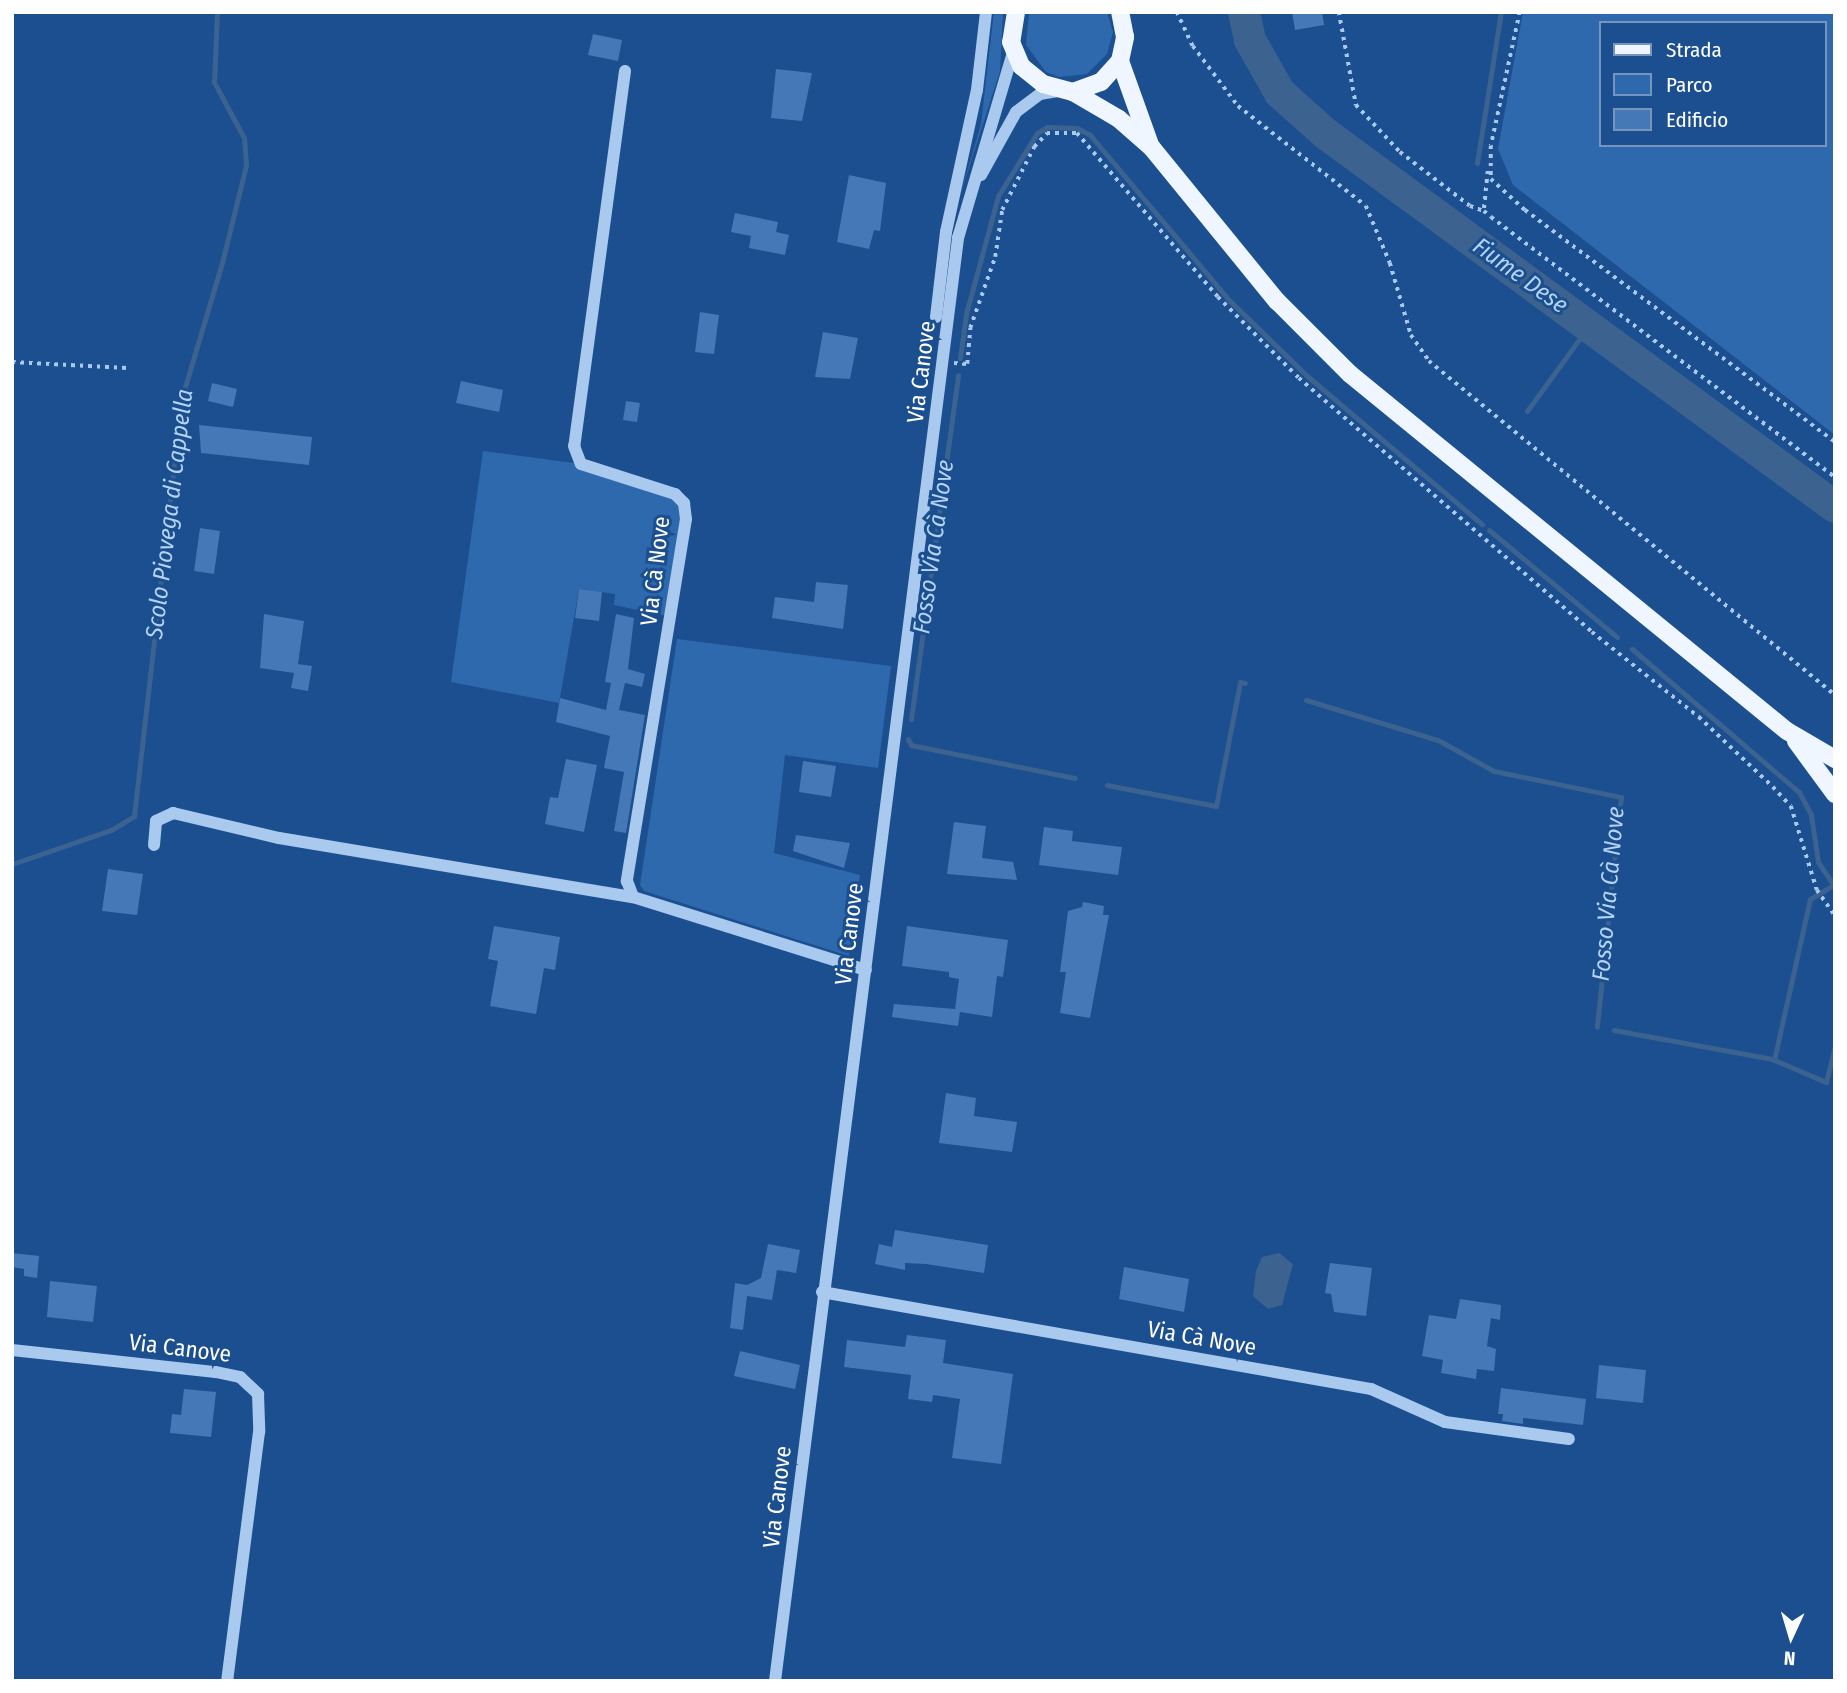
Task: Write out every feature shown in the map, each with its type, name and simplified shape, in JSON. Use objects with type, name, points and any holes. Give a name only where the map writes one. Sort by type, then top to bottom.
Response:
[{"type":"main road","points":[[1016,12],[1013,52],[1031,76],[1119,119],[1152,148],[1277,301],[1350,374],[1787,731],[1835,759]]},
{"type":"main road","points":[[1066,92],[1101,82],[1120,61],[1125,37],[1121,12]]},
{"type":"main road","points":[[1120,61],[1152,148]]},
{"type":"main road","points":[[1787,731],[1835,794]]},
{"type":"street","name":"Via Canove","points":[[936,317],[946,232],[977,90],[986,12]]},
{"type":"street","name":"Via Canove","points":[[775,1681],[822,1292],[866,970],[958,238],[1013,52]]},
{"type":"street","name":"Via Cà Nove","points":[[625,71],[574,446],[581,464],[675,494],[684,503],[686,519],[627,881],[633,897]]},
{"type":"street","name":"Via Canove","points":[[970,194],[1016,112],[1040,94],[1066,92]]},
{"type":"street","points":[[154,845],[156,821],[173,813],[279,838],[633,897],[866,970]]},
{"type":"street","name":"Via Cà Nove","points":[[822,1292],[1371,1388],[1445,1422],[1569,1439]]},
{"type":"street","name":"Via Canove","points":[[12,1350],[216,1372],[240,1377],[258,1394],[259,1432],[227,1681]]},
{"type":"path","points":[[1177,12],[1193,46],[1238,106],[1366,206],[1390,262],[1411,335],[1429,361],[1835,695]]},
{"type":"path","points":[[1339,12],[1356,105],[1400,152],[1470,206],[1484,211],[1835,478]]},
{"type":"path","points":[[1484,211],[1489,167],[1520,12]]},
{"type":"path","points":[[943,361],[967,364],[970,328],[995,257],[1002,210],[1034,147],[1047,133],[1077,133],[1218,297],[1299,378],[1592,632],[1699,717],[1773,787],[1791,806],[1817,890],[1835,916]]},
{"type":"path","points":[[1489,167],[1491,179],[1525,210],[1835,442]]},
{"type":"path","points":[[12,362],[127,368]]},
{"type":"green space","points":[[994,12],[1003,12],[1000,71],[959,199],[981,124]]},
{"type":"green space","points":[[1029,12],[1107,12],[1113,32],[1107,54],[1087,74],[1059,77],[1046,72],[1026,45]]},
{"type":"green space","points":[[1523,12],[1835,12],[1835,435],[1513,185],[1498,149]]},
{"type":"green space","points":[[483,451],[581,464],[684,503],[671,617],[614,605],[615,594],[579,589],[559,703],[451,682]]},
{"type":"green space","points":[[677,639],[891,666],[878,768],[785,755],[774,853],[860,875],[849,956],[644,891],[640,885]]},
{"type":"shaded area","points":[[1279,1253],[1293,1264],[1282,1305],[1268,1309],[1253,1296],[1256,1271],[1262,1257]]},
{"type":"building","points":[[1292,12],[1322,12],[1324,25],[1295,30]]},
{"type":"building","points":[[593,34],[622,40],[618,61],[588,55]]},
{"type":"building","points":[[776,69],[812,73],[802,121],[771,118]]},
{"type":"building","points":[[849,175],[886,183],[880,231],[874,230],[869,249],[837,242]]},
{"type":"building","points":[[735,213],[778,222],[776,232],[789,235],[785,255],[749,248],[751,236],[731,232]]},
{"type":"building","points":[[700,312],[719,315],[714,354],[695,352]]},
{"type":"building","points":[[823,332],[858,338],[850,379],[815,377]]},
{"type":"building","points":[[461,381],[503,390],[499,412],[456,403]]},
{"type":"building","points":[[212,383],[237,389],[233,407],[208,401]]},
{"type":"building","points":[[626,401],[640,403],[637,422],[623,420]]},
{"type":"building","points":[[199,425],[312,437],[309,465],[201,453]]},
{"type":"building","points":[[200,528],[220,531],[214,574],[194,571]]},
{"type":"building","points":[[816,582],[848,585],[843,629],[772,618],[775,597],[814,602]]},
{"type":"building","points":[[579,589],[602,592],[599,621],[575,618]]},
{"type":"building","points":[[264,614],[304,621],[298,664],[312,666],[308,691],[291,688],[294,673],[260,668]]},
{"type":"building","points":[[616,614],[634,618],[628,669],[645,674],[642,687],[625,683],[619,710],[645,715],[626,833],[614,831],[624,772],[604,768],[610,736],[556,722],[560,698],[606,710],[611,683],[605,682]]},
{"type":"building","points":[[566,759],[597,765],[584,832],[545,824],[550,797],[558,798]]},
{"type":"building","points":[[803,761],[836,766],[831,797],[799,792]]},
{"type":"building","points":[[954,822],[986,826],[982,858],[1013,862],[1017,880],[947,874]]},
{"type":"building","points":[[1044,827],[1073,831],[1072,841],[1122,847],[1118,875],[1039,865]]},
{"type":"building","points":[[796,835],[850,843],[844,868],[793,851]]},
{"type":"building","points":[[108,869],[143,874],[137,915],[102,911]]},
{"type":"building","points":[[1083,902],[1104,906],[1103,915],[1109,915],[1090,1018],[1060,1013],[1066,972],[1060,972],[1068,911],[1082,907]]},
{"type":"building","points":[[494,926],[560,937],[555,970],[544,968],[536,1014],[490,1006],[498,961],[488,959]]},
{"type":"building","points":[[907,926],[1008,940],[1003,977],[997,976],[992,1017],[960,1012],[958,1026],[892,1017],[894,1004],[955,1009],[959,979],[949,977],[949,972],[902,966]]},
{"type":"building","points":[[946,1093],[976,1098],[974,1116],[1017,1122],[1012,1152],[939,1143]]},
{"type":"building","points":[[895,1230],[988,1245],[984,1273],[926,1264],[905,1263],[905,1270],[875,1264],[879,1244],[892,1247]]},
{"type":"building","points":[[768,1244],[800,1250],[796,1273],[777,1270],[772,1300],[747,1296],[743,1330],[730,1328],[735,1283],[747,1285],[761,1278]]},
{"type":"building","points":[[12,1253],[39,1256],[37,1278],[24,1276],[24,1269],[12,1267]]},
{"type":"building","points":[[1330,1263],[1372,1268],[1366,1316],[1334,1312],[1331,1294],[1325,1293]]},
{"type":"building","points":[[1124,1267],[1189,1279],[1184,1312],[1119,1299]]},
{"type":"building","points":[[50,1281],[97,1286],[93,1322],[47,1317]]},
{"type":"building","points":[[1460,1299],[1501,1305],[1500,1320],[1491,1318],[1487,1346],[1496,1349],[1494,1371],[1477,1369],[1476,1379],[1441,1373],[1443,1360],[1422,1356],[1429,1315],[1456,1319]]},
{"type":"building","points":[[907,1335],[946,1340],[943,1363],[1013,1374],[1001,1464],[952,1458],[960,1399],[933,1395],[932,1402],[908,1399],[911,1375],[844,1367],[847,1340],[905,1347]]},
{"type":"building","points":[[740,1351],[800,1365],[795,1389],[734,1376]]},
{"type":"building","points":[[1599,1365],[1646,1370],[1643,1403],[1596,1398]]},
{"type":"building","points":[[1501,1388],[1586,1399],[1583,1425],[1523,1418],[1523,1424],[1502,1421],[1503,1414],[1498,1414]]},
{"type":"building","points":[[184,1389],[216,1392],[211,1437],[170,1433],[172,1414],[181,1415]]},
{"type":"waterway","name":"Scolo Piovega di Cappella","points":[[12,864],[111,830],[134,816],[182,397],[222,263],[246,165],[244,138],[214,82],[217,12]]},
{"type":"waterway","name":"Fiume Dese","points":[[1244,12],[1250,40],[1280,93],[1326,134],[1835,507]]},
{"type":"waterway","points":[[1477,163],[1501,12]]},
{"type":"waterway","points":[[960,358],[966,314],[998,196],[1037,133],[1047,127],[1077,128],[1090,135],[1230,301],[1306,375],[1482,524]]},
{"type":"waterway","points":[[1527,411],[1588,327]]},
{"type":"waterway","name":"Fosso Via Cà Nove","points":[[911,719],[958,375]]},
{"type":"waterway","points":[[1489,530],[1617,637]]},
{"type":"waterway","points":[[1632,649],[1799,792],[1811,815],[1818,862],[1835,887]]},
{"type":"waterway","name":"Fosso Via Cà Nove","points":[[1107,785],[1216,806],[1240,682],[1245,683]]},
{"type":"waterway","name":"Fosso Via Cà Nove","points":[[1306,700],[1438,740],[1494,771],[1621,797],[1597,1027]]},
{"type":"waterway","name":"Fosso Via Cà Nove","points":[[908,739],[911,745],[1075,778]]},
{"type":"waterway","points":[[1774,1060],[1810,899],[1833,885]]},
{"type":"waterway","name":"Fosso Via Cà Nove","points":[[1614,1030],[1772,1059],[1826,1082],[1835,1046]]}]
